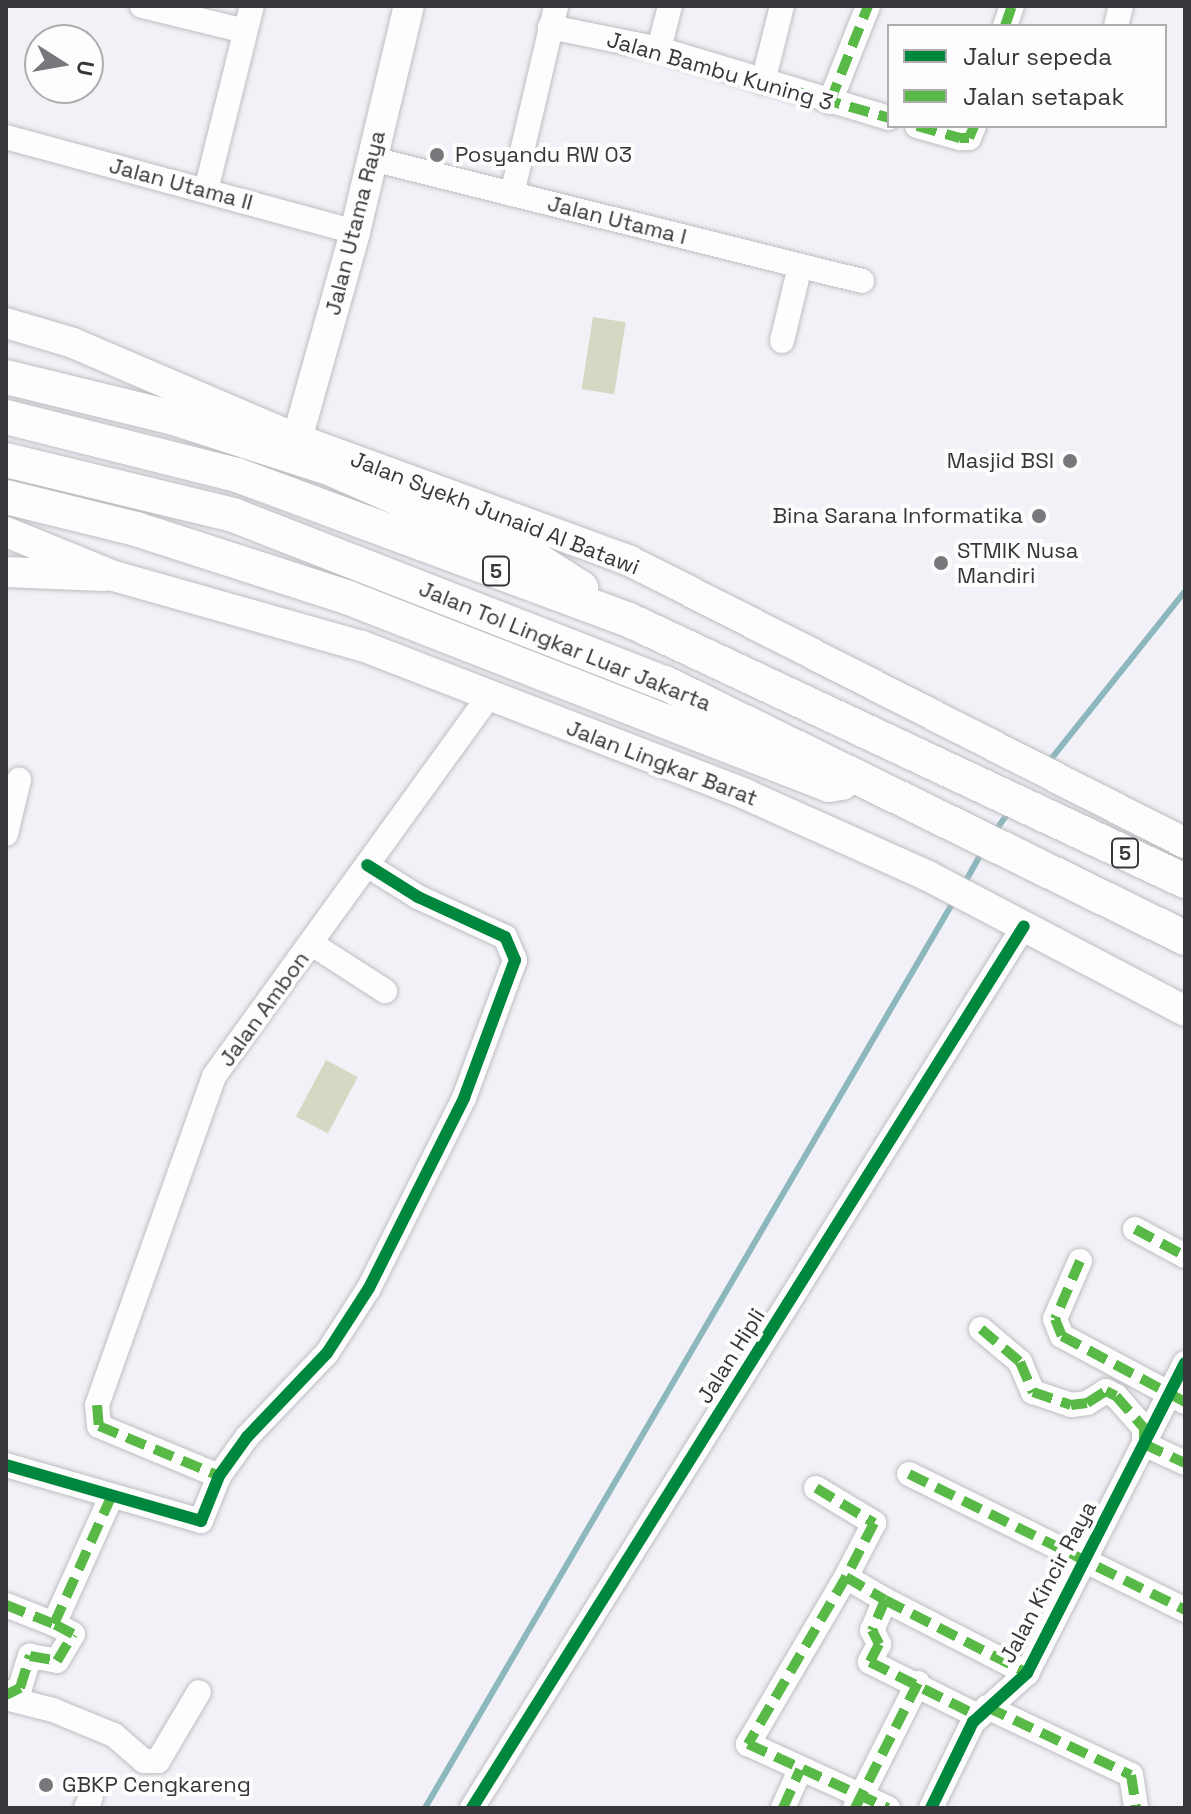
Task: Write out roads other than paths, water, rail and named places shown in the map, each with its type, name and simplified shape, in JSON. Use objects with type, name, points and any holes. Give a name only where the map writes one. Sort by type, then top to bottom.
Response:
[{"type":"highway","points":[[6,377],[174,418],[329,468],[534,558],[629,620]]},
{"type":"highway","name":"Jalan Tol Lingkar Luar Jakarta","points":[[6,417],[237,475],[629,620],[1185,881]]},
{"type":"highway","name":"Jalan Tol Lingkar Luar Jakarta","points":[[6,460],[233,515],[665,683],[1185,938]]},
{"type":"highway","points":[[6,497],[136,529],[349,598],[829,785],[857,775]]},
{"type":"main road","name":"Jalan Utama Raya","points":[[297,439],[355,232],[409,6]]},
{"type":"main road","name":"Jalan Syekh Junaid Al Batawi","points":[[6,323],[73,343],[297,439],[630,561],[990,747],[1185,843]]},
{"type":"main road","points":[[6,337],[192,392]]},
{"type":"main road","name":"Jalan Lingkar Barat","points":[[6,532],[114,576],[362,646],[745,794],[928,876],[1185,1011]]},
{"type":"main road","name":"Jalan Lingkar Barat","points":[[6,572],[62,578],[114,576]]},
{"type":"street","points":[[142,6],[245,31]]},
{"type":"street","points":[[206,190],[252,6]]},
{"type":"street","points":[[659,49],[670,6]]},
{"type":"street","points":[[763,82],[782,6]]},
{"type":"street","points":[[830,102],[868,6]]},
{"type":"street","points":[[512,194],[553,17]]},
{"type":"street","name":"Jalan Bambu Kuning 3","points":[[553,17],[887,117]]},
{"type":"street","points":[[935,128],[971,132]]},
{"type":"street","name":"Jalan Utama II","points":[[6,137],[355,232]]},
{"type":"street","name":"Jalan Utama I","points":[[372,159],[862,281]]},
{"type":"street","points":[[782,341],[800,266]]},
{"type":"street","name":"Jalan Ambon","points":[[219,1476],[99,1426],[97,1405],[214,1076],[489,696]]},
{"type":"street","points":[[6,834],[19,780]]},
{"type":"street","points":[[6,1465],[201,1521],[219,1476],[247,1437],[327,1353],[369,1288],[464,1098],[515,960],[505,937],[418,897],[367,865]]},
{"type":"street","name":"Jalan Hipli","points":[[472,1808],[1024,926]]},
{"type":"street","points":[[312,944],[385,991]]},
{"type":"street","points":[[1135,1229],[1185,1256]]},
{"type":"street","points":[[1080,1261],[1055,1319],[1062,1336],[1177,1398]]},
{"type":"street","points":[[981,1329],[1020,1362],[1033,1392],[1071,1405],[1087,1403],[1106,1391],[1116,1396],[1144,1428],[1144,1444],[1185,1463]]},
{"type":"street","name":"Jalan Kincir Raya","points":[[931,1808],[983,1711],[1027,1673],[1144,1444],[1177,1398],[1185,1363]]},
{"type":"street","points":[[909,1474],[1185,1610]]},
{"type":"street","points":[[816,1488],[874,1523],[846,1577],[748,1744],[858,1801],[888,1808]]},
{"type":"street","points":[[54,1624],[111,1497]]},
{"type":"street","points":[[846,1577],[1027,1673]]},
{"type":"street","points":[[885,1600],[872,1630],[879,1644],[870,1662],[1131,1775],[1136,1808]]},
{"type":"street","points":[[6,1605],[73,1634],[57,1661],[30,1656],[20,1688],[6,1697]]},
{"type":"street","points":[[858,1801],[918,1683]]},
{"type":"street","points":[[6,1697],[53,1710],[114,1735],[144,1761],[158,1761],[199,1692]]},
{"type":"street","points":[[783,1808],[800,1770]]},
{"type":"waterway","points":[[1047,764],[1185,591]]},
{"type":"waterway","points":[[993,834],[1010,811]]},
{"type":"waterway","points":[[963,886],[983,850]]},
{"type":"waterway","points":[[425,1808],[955,899]]},
{"type":"place","name":"Posyandu RW 03","points":[[437,155]]},
{"type":"place","name":"Masjid BSI","points":[[1070,461]]},
{"type":"place","name":"Bina Sarana Informatika","points":[[1039,516]]},
{"type":"place","name":"STMIK Nusa Mandiri","points":[[941,563]]},
{"type":"place","name":"GBKP Cengkareng","points":[[46,1785]]}]
